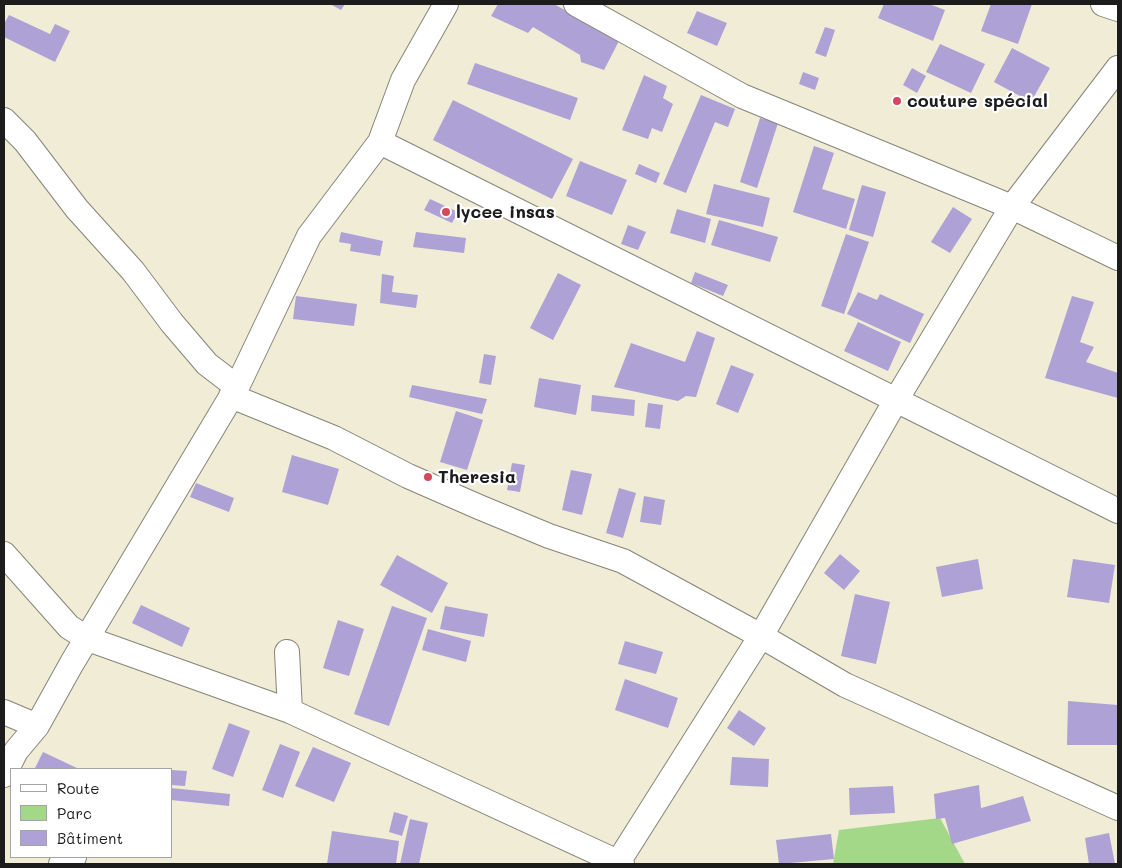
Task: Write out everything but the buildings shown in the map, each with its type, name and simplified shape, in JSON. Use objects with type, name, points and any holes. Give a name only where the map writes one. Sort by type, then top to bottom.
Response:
[{"type":"street","points":[[4,775],[16,751],[37,726],[234,392],[309,236],[380,142],[403,80],[446,4]]},
{"type":"street","points":[[576,4],[742,96],[1012,207],[1118,258]]},
{"type":"street","points":[[1103,4],[1118,10]]},
{"type":"street","points":[[4,554],[68,628],[88,638],[290,711],[619,864],[761,636],[896,400],[1012,207],[1118,68]]},
{"type":"street","points":[[4,120],[25,141],[77,209],[133,271],[207,364],[234,392],[334,438],[408,476],[478,507],[549,536],[623,561],[761,636],[845,685],[1118,808]]},
{"type":"street","points":[[380,142],[1118,511]]},
{"type":"street","points":[[287,652],[290,711]]},
{"type":"street","points":[[4,712],[37,726]]},
{"type":"street","points":[[61,864],[72,858]]},
{"type":"green space","points":[[940,818],[965,864],[833,864],[839,830]]},
{"type":"place","name":"couture spécial","points":[[897,101]]},
{"type":"place","name":"lycee insas","points":[[446,212]]},
{"type":"place","name":"Theresia","points":[[428,477]]}]
